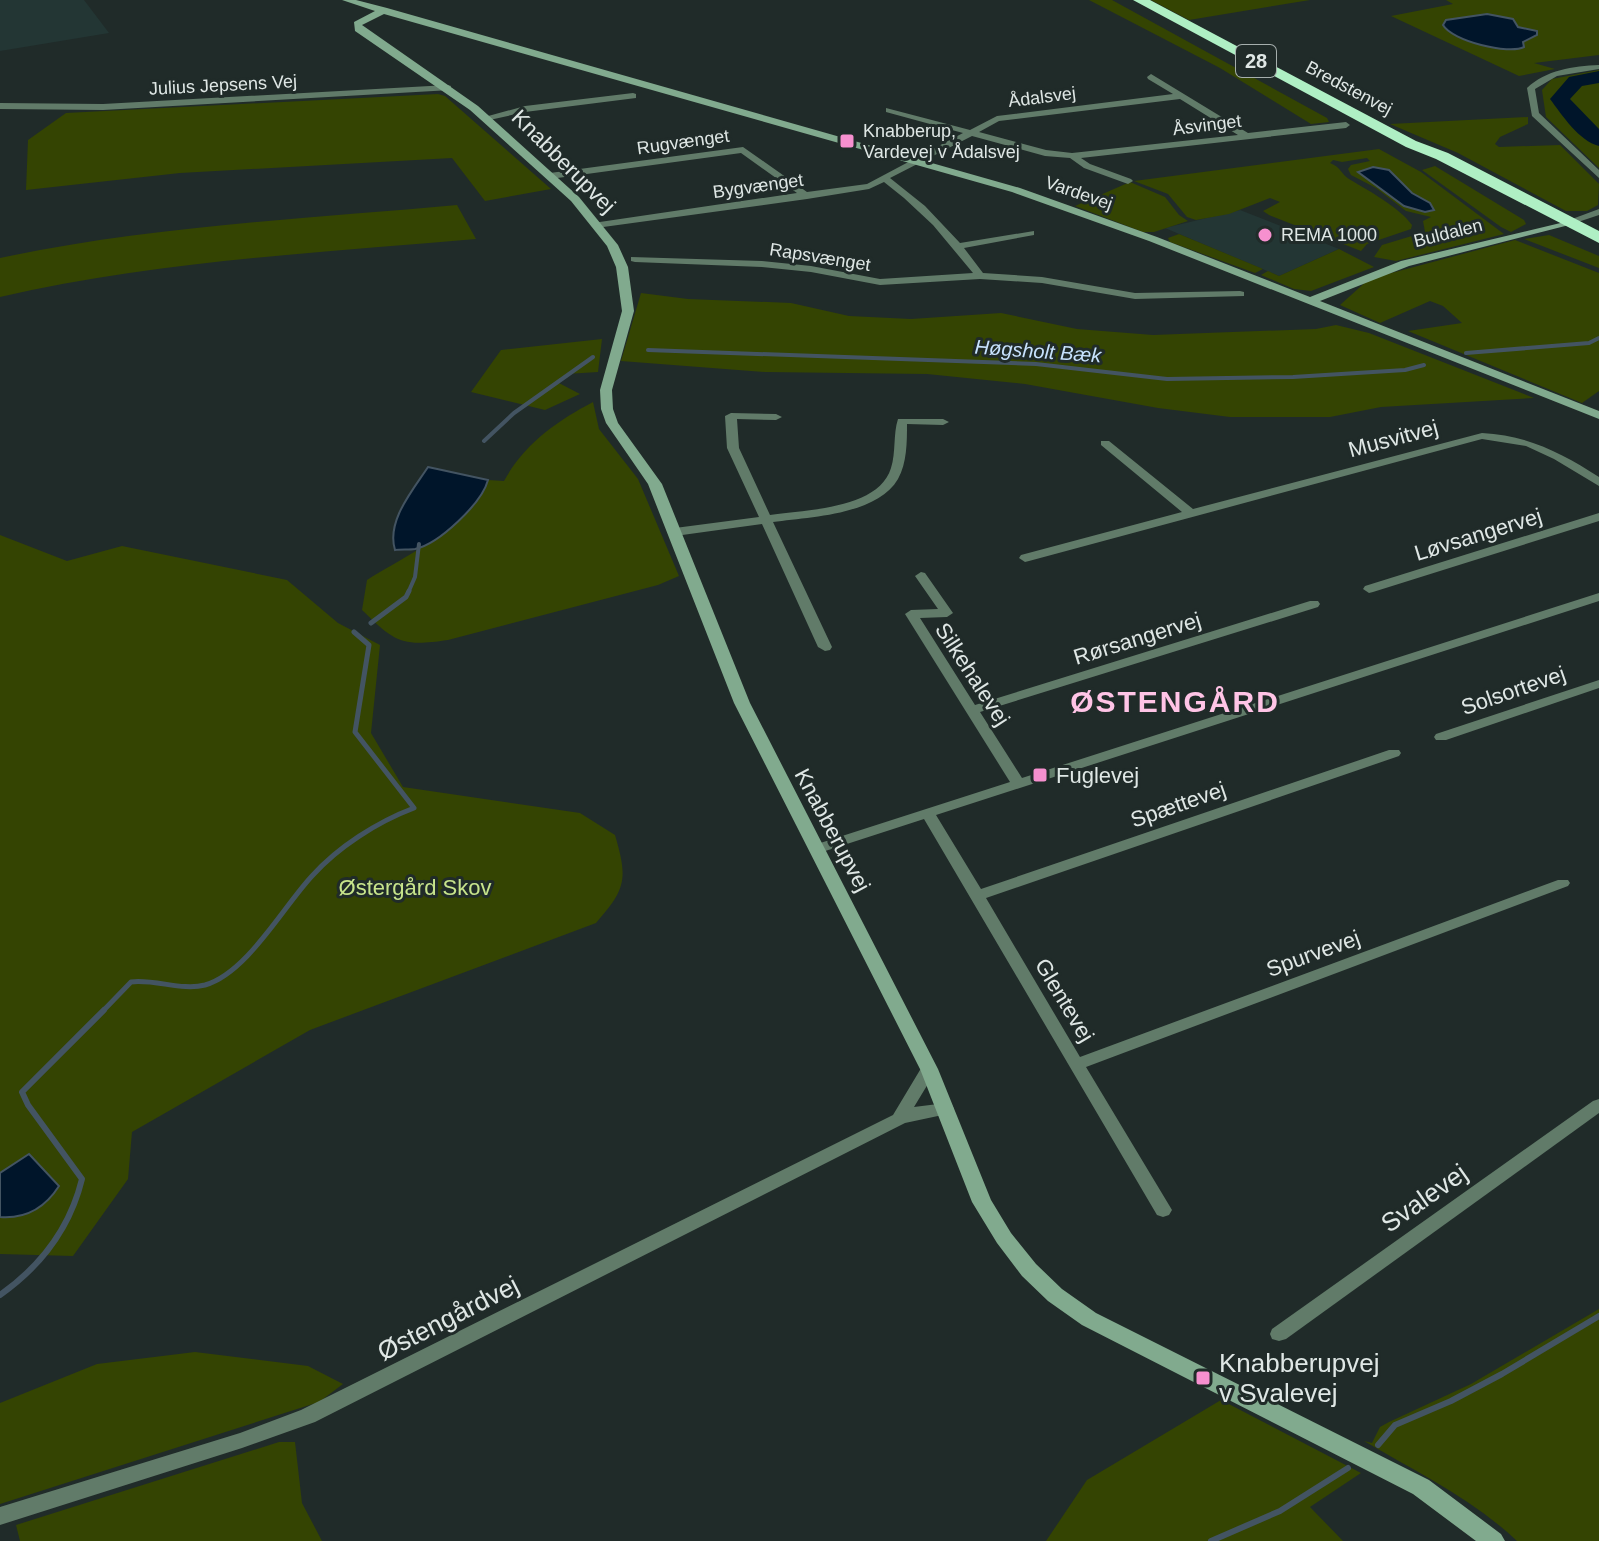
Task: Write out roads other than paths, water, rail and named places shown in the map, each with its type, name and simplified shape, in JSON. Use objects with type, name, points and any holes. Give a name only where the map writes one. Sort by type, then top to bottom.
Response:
[{"type":"highway","name":"Bredstenvej","points":[[1140,0],[1411,144],[1442,156],[1599,247]]},
{"type":"highway","name":"Bredstenvej","points":[[1563,224],[1599,238]]},
{"type":"street","name":"Vardevej","points":[[346,0],[918,161],[1105,220],[1599,415]]},
{"type":"street","name":"Knabberupvej","points":[[384,10],[357,24],[358,29],[448,88],[485,118],[550,176],[612,245],[627,288],[628,311],[606,390],[607,409],[619,436],[655,484],[742,703],[929,1069],[982,1202],[1004,1238],[1029,1270],[1055,1295],[1089,1319],[1421,1487],[1493,1541]]},
{"type":"street","points":[[1598,67],[1556,73],[1544,77],[1531,88],[1535,114],[1599,175]]},
{"type":"street","points":[[1151,77],[1246,136]]},
{"type":"street","name":"Julius Jepsens Vej","points":[[0,106],[103,107],[448,88]]},
{"type":"street","points":[[485,118],[525,109],[633,96]]},
{"type":"street","name":"Ådalsvej","points":[[918,161],[968,132],[1010,116],[1180,96]]},
{"type":"street","name":"Åsvinget","points":[[889,110],[1045,153],[1072,156],[1346,125]]},
{"type":"street","name":"Rugvænget","points":[[550,176],[743,150],[807,196]]},
{"type":"street","name":"Åsvinget","points":[[1072,156],[1087,166],[1128,181]]},
{"type":"street","name":"Bygvænget","points":[[596,225],[869,186],[918,161]]},
{"type":"street","points":[[885,179],[895,184],[980,276]]},
{"type":"street","name":"Buldalen","points":[[1310,301],[1358,277],[1390,266],[1563,224],[1599,212]]},
{"type":"street","points":[[956,247],[1031,233]]},
{"type":"street","points":[[1015,236],[1025,244]]},
{"type":"street","name":"Rapsvænget","points":[[635,259],[657,257],[811,269],[880,282],[980,276],[1042,280],[1120,295],[1240,294]]},
{"type":"street","points":[[776,417],[731,416],[733,448],[825,647]]},
{"type":"street","points":[[675,532],[841,509],[877,495],[900,470],[902,421],[943,422]]},
{"type":"street","name":"Musvitvej","points":[[1025,558],[1482,436],[1507,437],[1540,446],[1599,482]]},
{"type":"street","points":[[1105,443],[1190,513]]},
{"type":"street","name":"Løvsangervej","points":[[1369,589],[1599,517]]},
{"type":"street","name":"Silkehalevej","points":[[921,576],[947,613],[911,614],[1018,783]]},
{"type":"street","points":[[816,849],[1599,597]]},
{"type":"street","name":"Rørsangervej","points":[[972,710],[1314,604]]},
{"type":"street","name":"Solsortevej","points":[[1441,737],[1599,684]]},
{"type":"street","name":"Spættevej","points":[[977,896],[1394,753]]},
{"type":"street","name":"Glentevej","points":[[928,813],[1163,1210]]},
{"type":"street","name":"Spurvevej","points":[[1077,1064],[1563,883]]},
{"type":"street","points":[[899,1119],[929,1069]]},
{"type":"street","name":"Svalevej","points":[[1279,1334],[1599,1105]]},
{"type":"street","name":"Østengårdvej","points":[[0,1516],[242,1440],[308,1416],[899,1119],[946,1109]]},
{"type":"water","points":[[1487,14],[1513,19],[1518,27],[1537,31],[1537,35],[1523,42],[1524,47],[1494,48],[1457,36],[1443,25],[1446,20]]},
{"type":"water","points":[[1373,167],[1389,170],[1412,193],[1430,203],[1434,210],[1425,212],[1404,206],[1358,172]]},
{"type":"water","points":[[428,467],[488,480],[469,511],[447,531],[425,546],[395,550],[394,528],[398,517]]},
{"type":"water","points":[[29,1154],[59,1186],[48,1200],[34,1210],[18,1216],[0,1217],[0,1173]]},
{"type":"waterway","points":[[1599,77],[1576,81],[1560,99],[1599,140]]},
{"type":"waterway","name":"Høgsholt Bæk","points":[[1466,353],[1589,343],[1599,338]]},
{"type":"waterway","name":"Høgsholt Bæk","points":[[648,350],[1036,364],[1167,379],[1293,377],[1405,370],[1424,365]]},
{"type":"waterway","name":"Høgsholt Bæk","points":[[484,441],[514,413],[593,357]]},
{"type":"waterway","name":"Høgsholt Bæk","points":[[408,593],[415,577],[419,544]]},
{"type":"waterway","name":"Høgsholt Bæk","points":[[371,623],[408,593]]},
{"type":"waterway","name":"Høgsholt Bæk","points":[[102,1012],[131,982],[196,986],[220,978],[250,953],[322,865],[372,828],[414,808],[355,732],[369,645],[354,632]]},
{"type":"waterway","name":"Høgsholt Bæk","points":[[0,1295],[28,1272],[62,1230],[82,1179],[28,1105],[22,1092],[102,1012]]},
{"type":"waterway","points":[[1378,1445],[1395,1425],[1451,1401],[1502,1374],[1599,1316]]},
{"type":"waterway","points":[[1211,1541],[1280,1511],[1348,1468]]},
{"type":"place","name":"Knabberup, Vardevej v Ådalsvej","points":[[847,141]]},
{"type":"place","name":"REMA 1000","points":[[1265,235]]},
{"type":"place","name":"Fuglevej","points":[[1040,775]]},
{"type":"place","name":"Knabberupvej v Svalevej","points":[[1203,1378]]},
{"type":"district","name":"ØSTENGÅRD","points":[[1175,702]]},
{"type":"park label","name":"Østergård Skov","points":[[415,887]]}]
